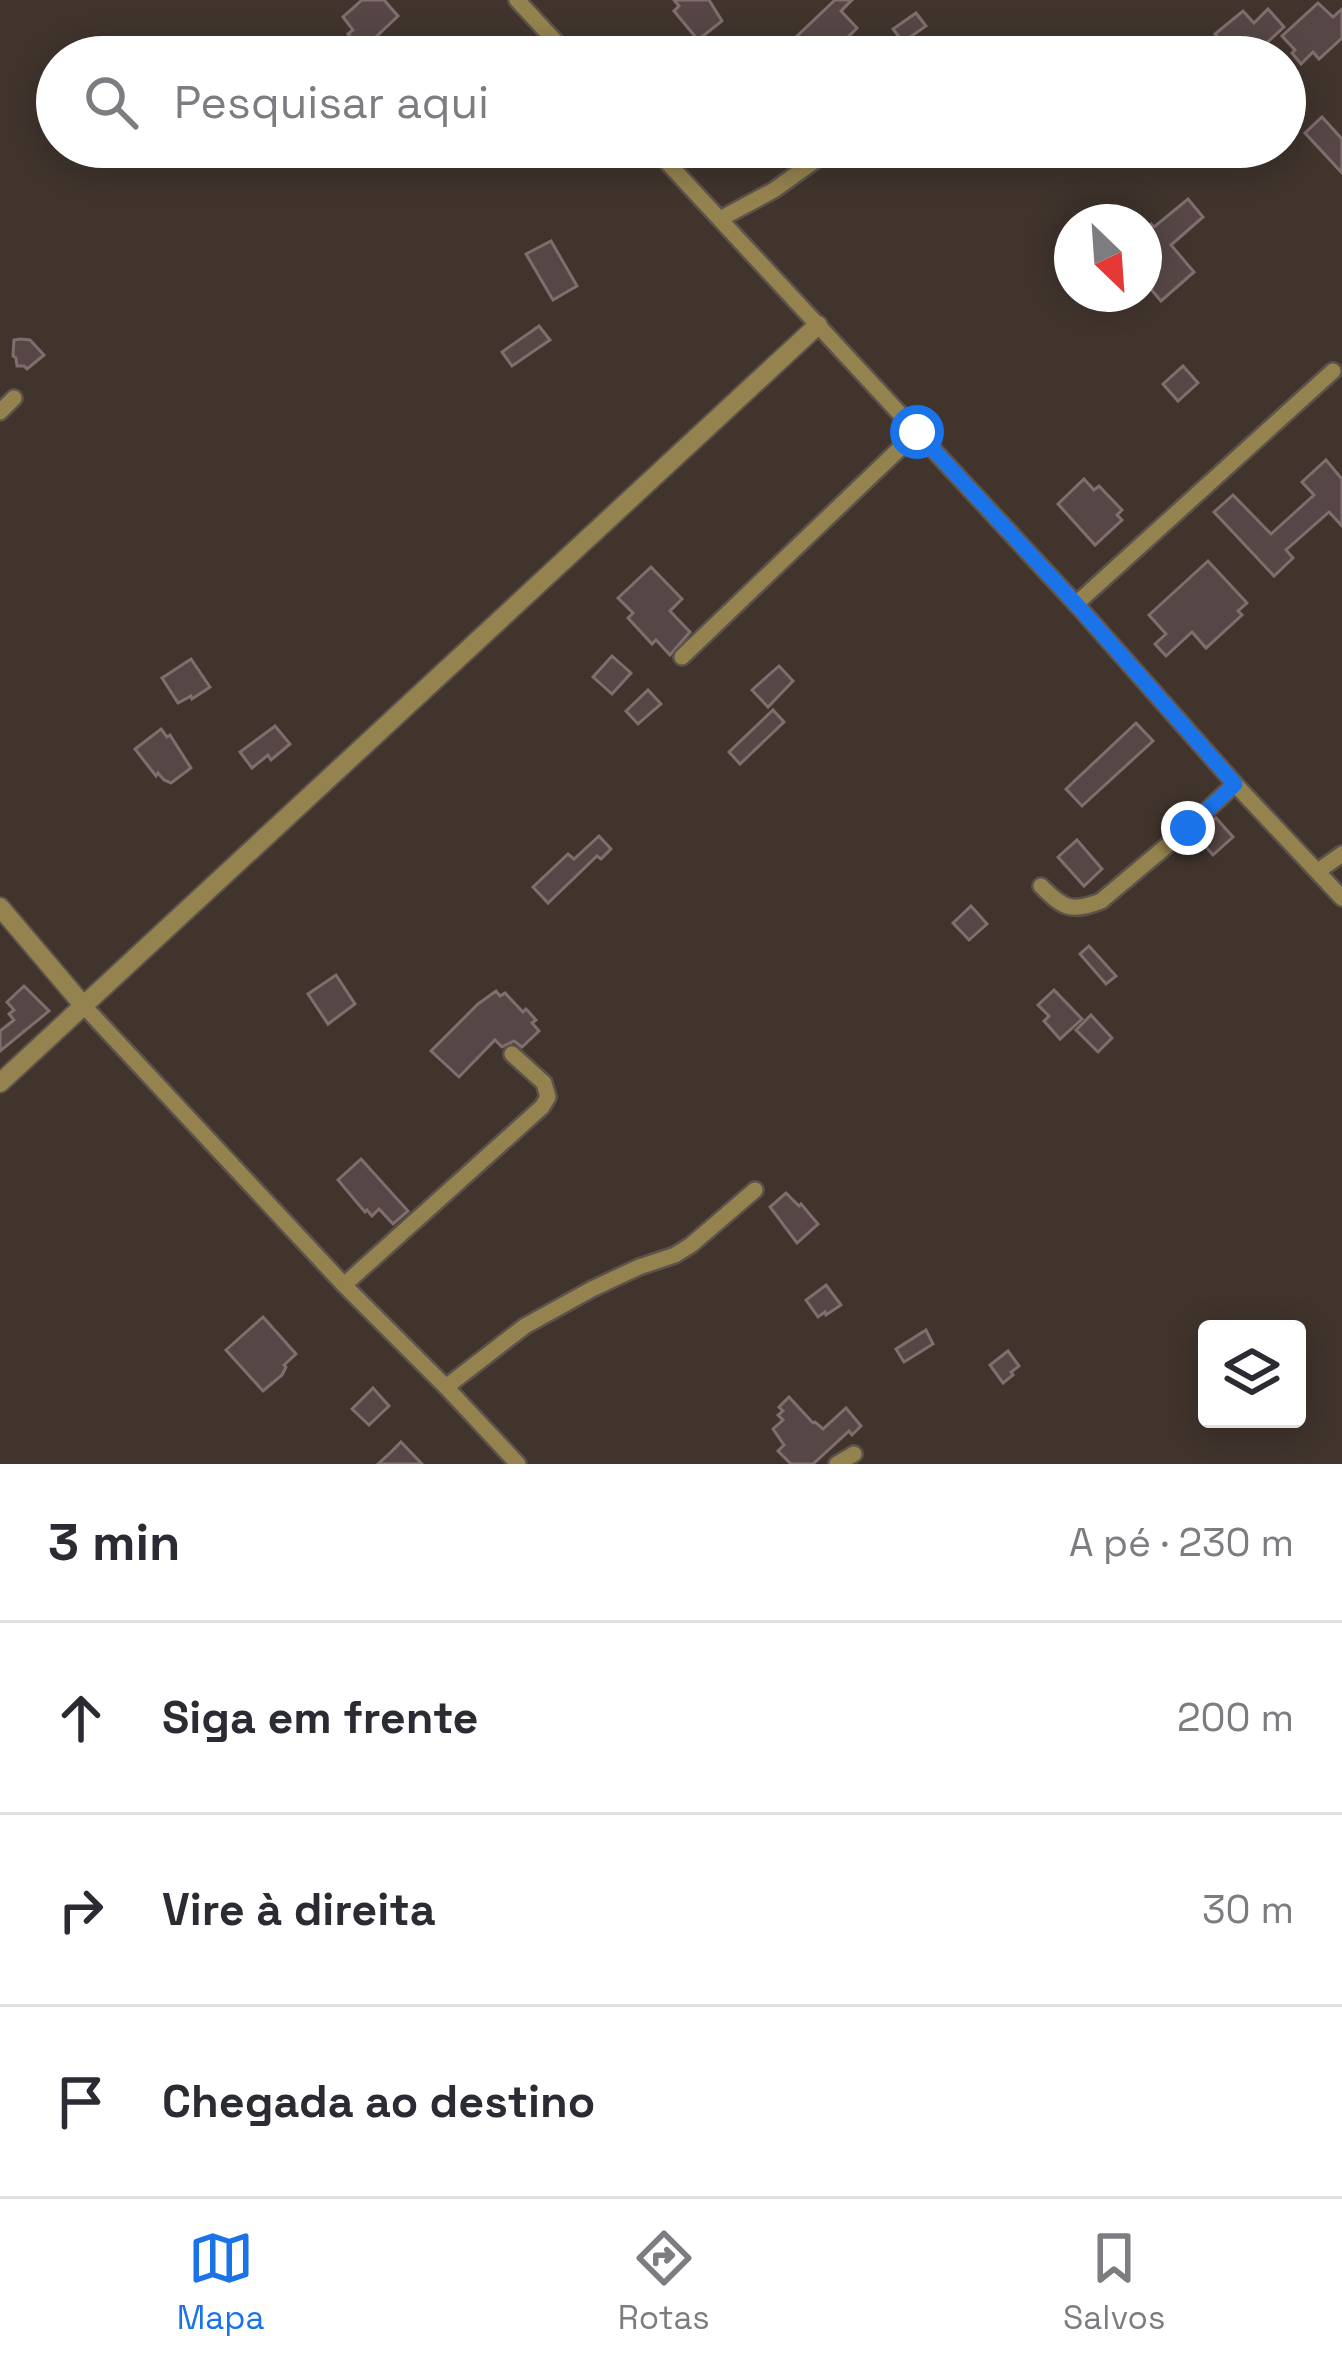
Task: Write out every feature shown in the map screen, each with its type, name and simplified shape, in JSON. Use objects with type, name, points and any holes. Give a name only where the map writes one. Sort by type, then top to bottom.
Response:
[{"type":"street","points":[[517,0],[550,36]]},
{"type":"street","points":[[673,168],[1342,898]]},
{"type":"street","points":[[720,219],[805,168]]},
{"type":"street","points":[[0,1083],[818,325]]},
{"type":"street","points":[[1076,604],[1333,371]]},
{"type":"street","points":[[0,412],[14,398]]},
{"type":"street","points":[[682,656],[917,432]]},
{"type":"street","points":[[1041,886],[1057,902],[1072,908],[1101,901],[1235,784]]},
{"type":"street","points":[[1318,872],[1342,854]]},
{"type":"street","points":[[0,907],[83,1005],[518,1464]]},
{"type":"street","points":[[344,1285],[542,1108],[548,1097],[544,1082],[512,1054]]},
{"type":"street","points":[[446,1387],[525,1326],[592,1289],[675,1255],[754,1190]]},
{"type":"street","points":[[837,1464],[854,1454]]},
{"type":"building","points":[[362,0],[384,0],[398,16],[377,36],[350,36],[353,30],[343,17]]},
{"type":"building","points":[[674,0],[709,0],[722,21],[703,36],[695,36],[674,11],[679,6]]},
{"type":"building","points":[[835,0],[852,0],[841,11],[857,28],[849,36],[797,36]]},
{"type":"building","points":[[1318,3],[1333,17],[1342,9],[1342,38],[1319,59],[1313,52],[1306,59],[1306,36],[1282,36]]},
{"type":"building","points":[[1268,9],[1284,27],[1274,36],[1215,34],[1243,11],[1254,23]]},
{"type":"building","points":[[916,13],[926,26],[912,36],[898,36],[893,29]]},
{"type":"building","points":[[1322,117],[1342,139],[1342,173],[1306,134]]},
{"type":"building","points":[[1188,199],[1203,217],[1171,245],[1194,272],[1162,300],[1162,220]]},
{"type":"building","points":[[551,241],[577,286],[553,300],[526,254]]},
{"type":"building","points":[[539,326],[550,340],[512,366],[502,352]]},
{"type":"building","points":[[14,340],[30,340],[44,355],[27,369],[17,366],[13,356]]},
{"type":"building","points":[[1183,366],[1198,383],[1178,401],[1163,384]]},
{"type":"building","points":[[1326,460],[1342,479],[1342,526],[1329,512],[1286,550],[1293,558],[1274,576],[1214,512],[1233,495],[1271,534],[1314,495],[1302,482]]},
{"type":"building","points":[[1084,479],[1094,490],[1099,486],[1122,510],[1117,515],[1122,520],[1095,545],[1058,504]]},
{"type":"building","points":[[1208,561],[1247,603],[1238,611],[1242,615],[1206,648],[1192,632],[1166,656],[1155,644],[1166,634],[1149,615]]},
{"type":"building","points":[[651,567],[682,599],[670,611],[690,632],[670,655],[656,640],[652,644],[628,618],[633,613],[618,598]]},
{"type":"building","points":[[612,656],[631,673],[612,694],[593,677]]},
{"type":"building","points":[[191,659],[210,687],[178,703],[162,678]]},
{"type":"building","points":[[779,666],[793,681],[768,707],[752,690]]},
{"type":"building","points":[[648,690],[661,704],[638,724],[626,711]]},
{"type":"building","points":[[773,710],[784,722],[740,764],[729,752]]},
{"type":"building","points":[[1136,723],[1153,741],[1082,806],[1066,789]]},
{"type":"building","points":[[275,726],[290,744],[252,768],[240,752]]},
{"type":"building","points":[[161,729],[191,768],[171,783],[156,776],[135,749]]},
{"type":"building","points":[[1216,818],[1233,837],[1213,855],[1197,837]]},
{"type":"building","points":[[599,836],[611,849],[601,859],[597,856],[548,903],[533,887],[568,854],[574,859]]},
{"type":"building","points":[[1077,840],[1102,869],[1084,886],[1058,857]]},
{"type":"building","points":[[971,906],[987,924],[969,940],[953,923]]},
{"type":"building","points":[[1089,946],[1116,976],[1106,984],[1080,954]]},
{"type":"building","points":[[336,975],[355,1004],[328,1024],[308,994]]},
{"type":"building","points":[[24,986],[49,1011],[0,1051],[0,1031],[14,1020],[9,1014],[14,1010],[7,1002]]},
{"type":"building","points":[[1054,990],[1082,1019],[1060,1039],[1044,1021],[1049,1016],[1038,1005]]},
{"type":"building","points":[[496,991],[500,996],[505,993],[523,1012],[526,1009],[539,1031],[522,1047],[514,1041],[502,1047],[495,1040],[459,1077],[431,1051]]},
{"type":"building","points":[[1091,1015],[1112,1038],[1098,1052],[1076,1030]]},
{"type":"building","points":[[361,1159],[408,1211],[393,1224],[379,1209],[372,1216],[365,1212],[338,1180]]},
{"type":"building","points":[[786,1193],[818,1224],[797,1243],[770,1207]]},
{"type":"building","points":[[826,1285],[841,1305],[818,1317],[806,1300]]},
{"type":"building","points":[[263,1317],[296,1354],[263,1391],[226,1350]]},
{"type":"building","points":[[926,1330],[933,1344],[904,1362],[896,1349]]},
{"type":"building","points":[[1008,1351],[1019,1366],[1003,1383],[990,1365]]},
{"type":"building","points":[[373,1388],[389,1406],[369,1425],[352,1409]]},
{"type":"building","points":[[789,1397],[823,1429],[846,1408],[861,1426],[813,1464],[791,1464],[778,1451],[784,1445],[773,1429],[783,1420],[779,1407]]},
{"type":"building","points":[[401,1442],[422,1464],[378,1464],[390,1453]]},
{"type":"route","points":[[917,432],[1235,784],[1188,828]]}]
